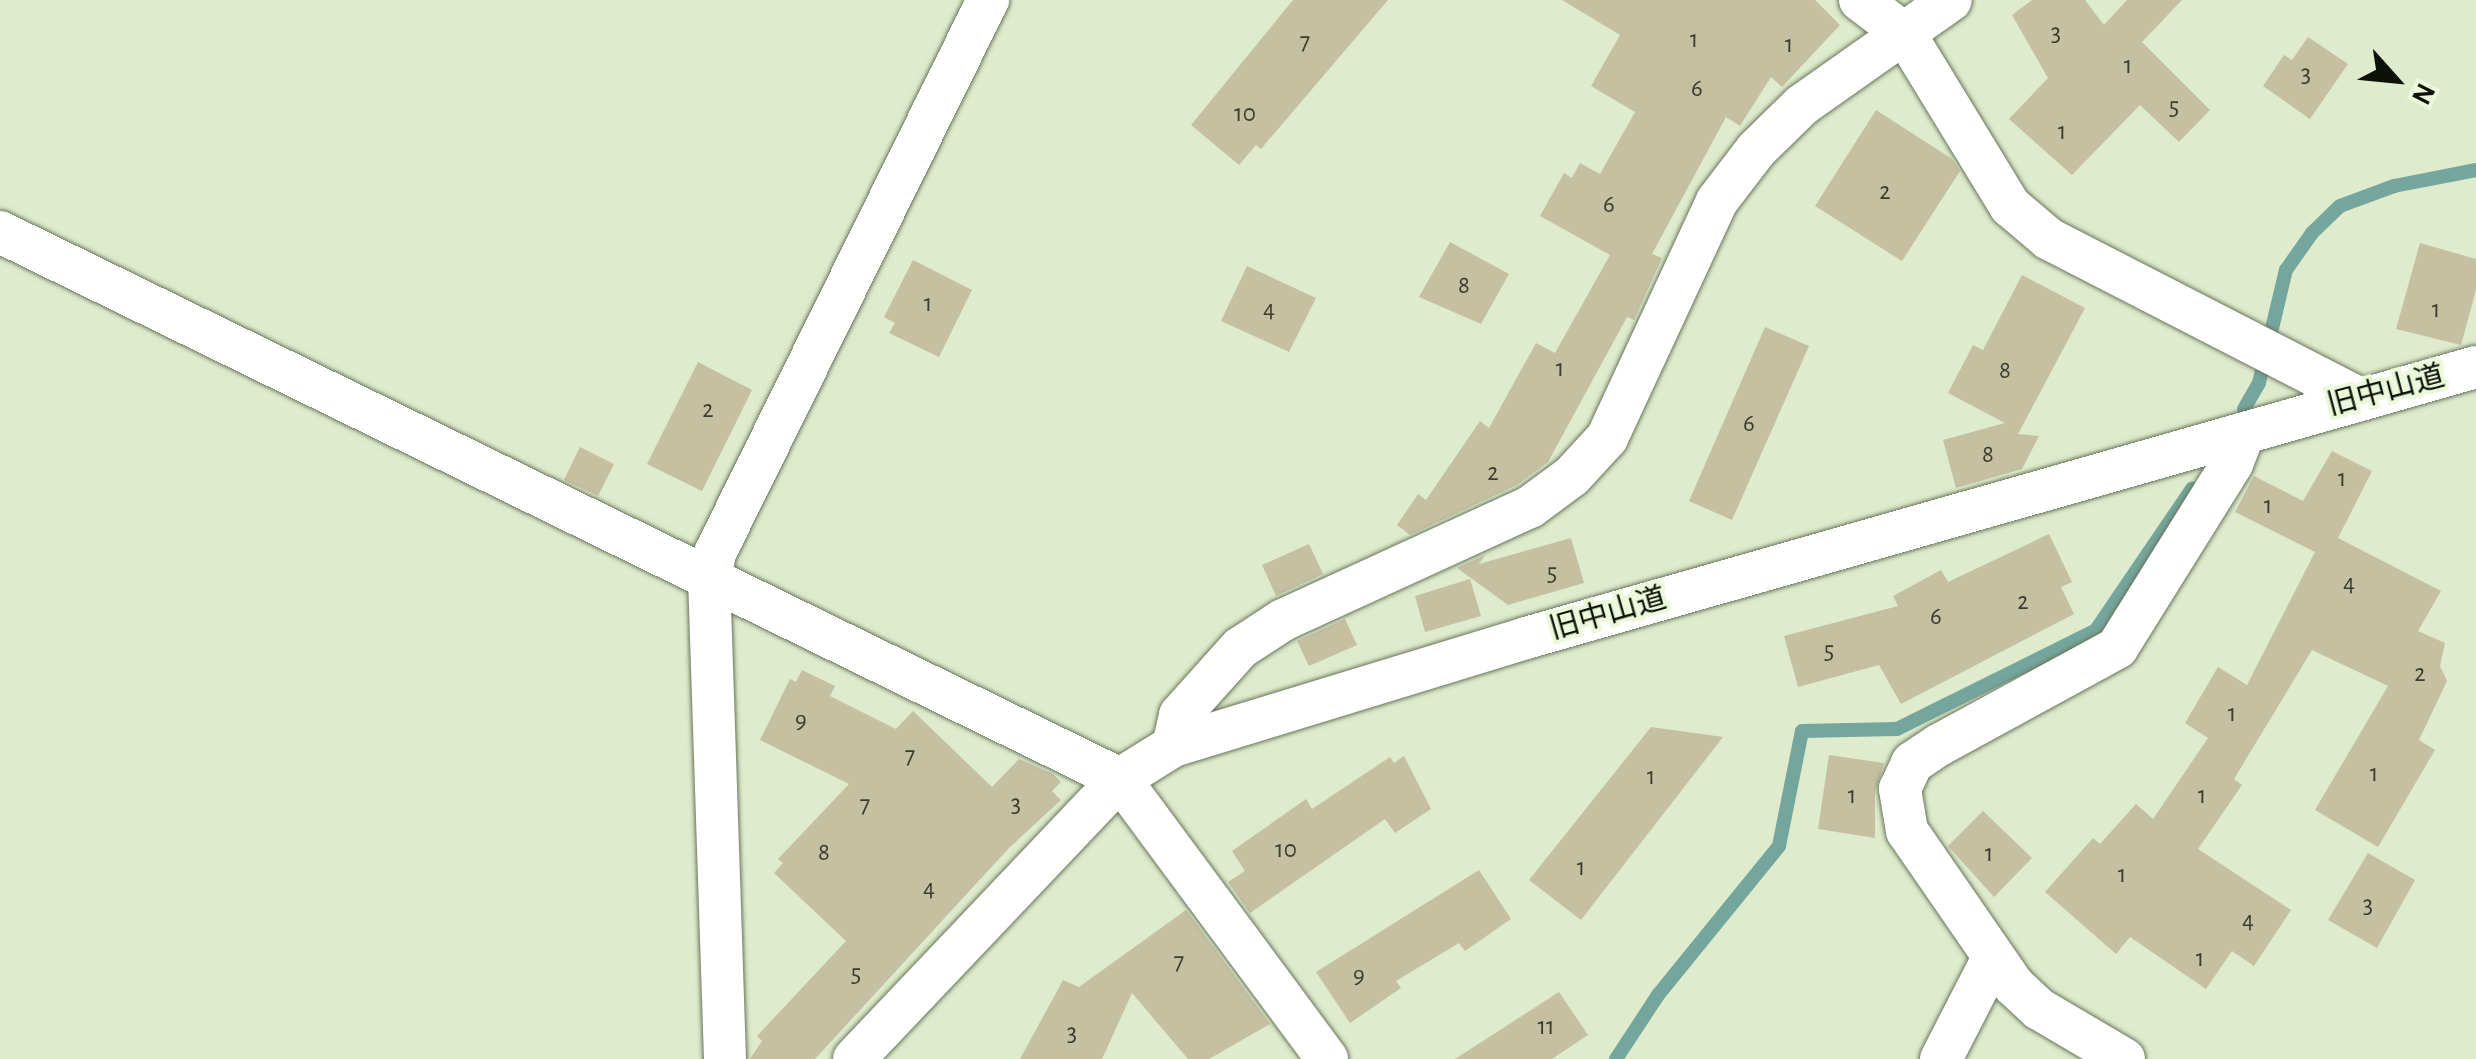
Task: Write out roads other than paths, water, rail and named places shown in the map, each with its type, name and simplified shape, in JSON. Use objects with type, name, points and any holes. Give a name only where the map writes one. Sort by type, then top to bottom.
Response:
[{"type":"street","points":[[726,1059],[709,584],[714,553],[988,0]]},
{"type":"street","points":[[1860,0],[1905,34],[2010,206],[2049,239],[2358,398]]},
{"type":"street","points":[[1173,746],[1180,716],[1240,648],[1283,620],[1530,507],[1572,476],[1607,438],[1717,201],[1802,105],[1952,0]]},
{"type":"street","points":[[0,232],[709,584],[1120,779],[1327,1059]]},
{"type":"street","name":"旧中山道","points":[[854,1059],[1120,779],[1173,746],[1526,638],[2476,367]]},
{"type":"street","points":[[2124,1059],[2039,1009],[1992,958],[1907,830],[1900,790],[1912,764],[1939,745],[2116,648],[2232,464],[2244,433]]},
{"type":"street","points":[[1941,1059],[1992,958]]},
{"type":"waterway","points":[[2244,409],[2259,383],[2286,270],[2312,233],[2340,206],[2394,186],[2476,170]]},
{"type":"waterway","points":[[1616,1059],[1658,995],[1779,846],[1802,731],[1897,729],[2096,630],[2192,489]]}]
